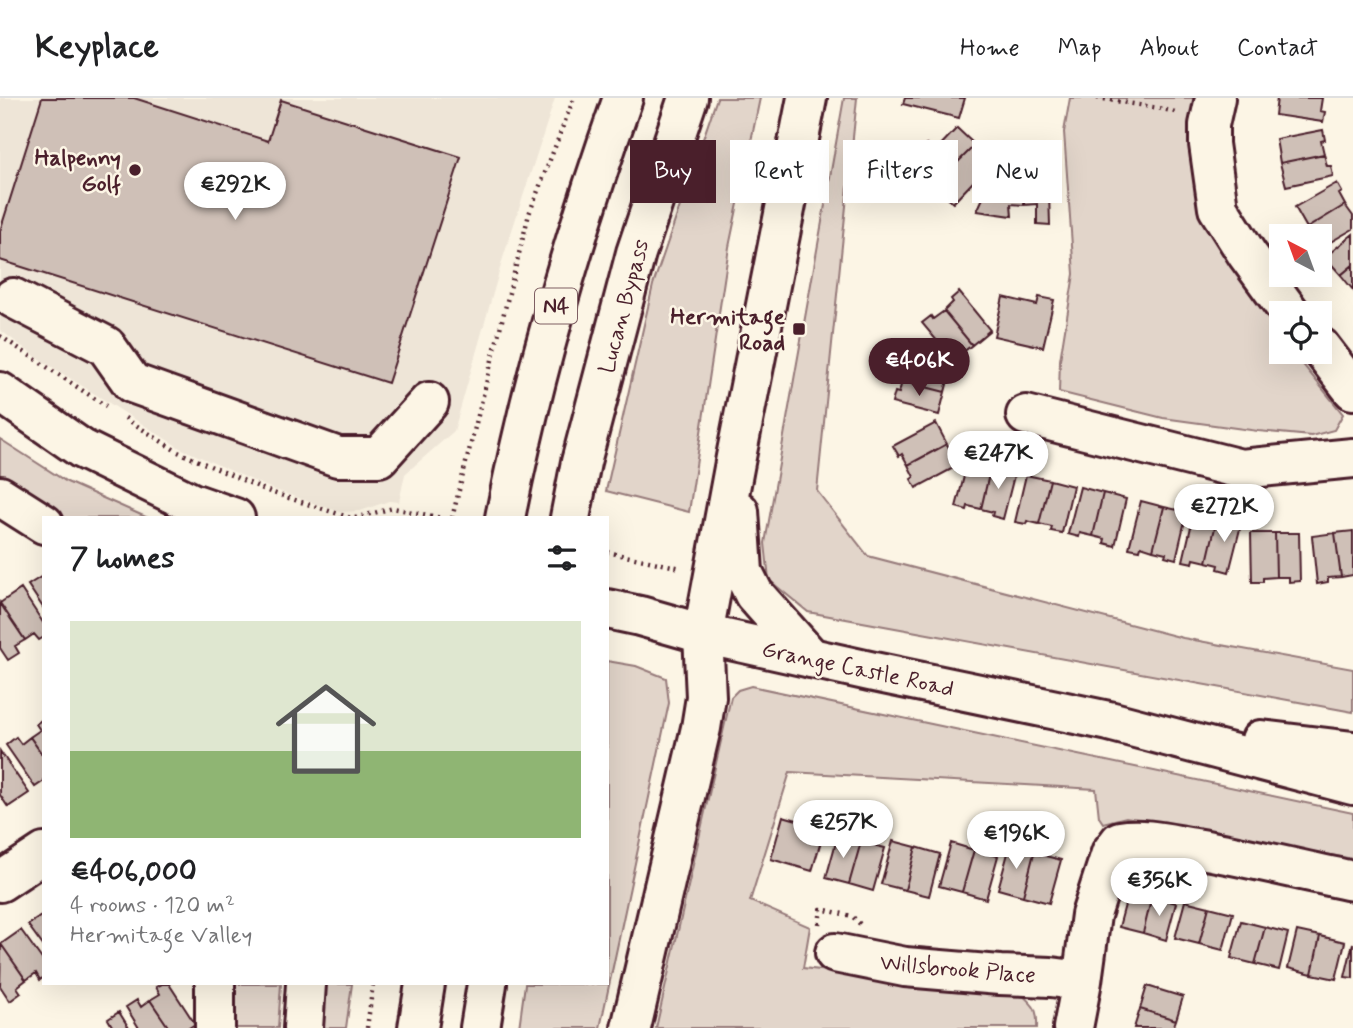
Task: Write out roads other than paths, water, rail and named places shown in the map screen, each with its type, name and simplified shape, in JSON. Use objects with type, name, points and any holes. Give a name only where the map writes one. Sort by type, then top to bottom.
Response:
[{"type":"main road","name":"N4","points":[[505,516],[537,373],[565,273],[623,98]]},
{"type":"main road","name":"Lucan Bypass","points":[[570,516],[581,462],[636,253],[688,98]]},
{"type":"main road","points":[[631,1028],[701,728],[706,696],[703,634],[807,98]]},
{"type":"main road","points":[[1198,106],[1209,125],[1218,208],[1281,301]]},
{"type":"main road","points":[[13,298],[106,346],[132,383],[338,457],[379,457],[429,402]]},
{"type":"main road","points":[[1332,363],[1353,390]]},
{"type":"main road","points":[[0,392],[82,449],[192,503],[229,516]]},
{"type":"main road","points":[[1026,415],[1241,470],[1353,458]]},
{"type":"main road","points":[[736,457],[743,572],[754,594],[811,658]]},
{"type":"main road","points":[[1,502],[42,523]]},
{"type":"main road","name":"Grange Castle Road","points":[[624,612],[703,634],[1109,721],[1353,785]]},
{"type":"main road","name":"Grange Castle Road","points":[[1109,721],[1353,751]]},
{"type":"main road","points":[[1073,1028],[1091,915],[1111,853],[1120,841],[1154,841],[1226,853],[1353,880]]},
{"type":"main road","points":[[0,882],[42,854]]},
{"type":"main road","name":"Willsbrook Place","points":[[826,944],[905,967],[1082,981]]},
{"type":"main road","points":[[215,985],[215,1028]]},
{"type":"main road","points":[[303,1028],[306,985]]},
{"type":"main road","points":[[418,1028],[425,985]]},
{"type":"main road","points":[[480,1028],[487,985]]},
{"type":"place","name":"Halpenny Golf","points":[[135,170]]},
{"type":"place","name":"Hermitage Road","points":[[799,329]]}]
